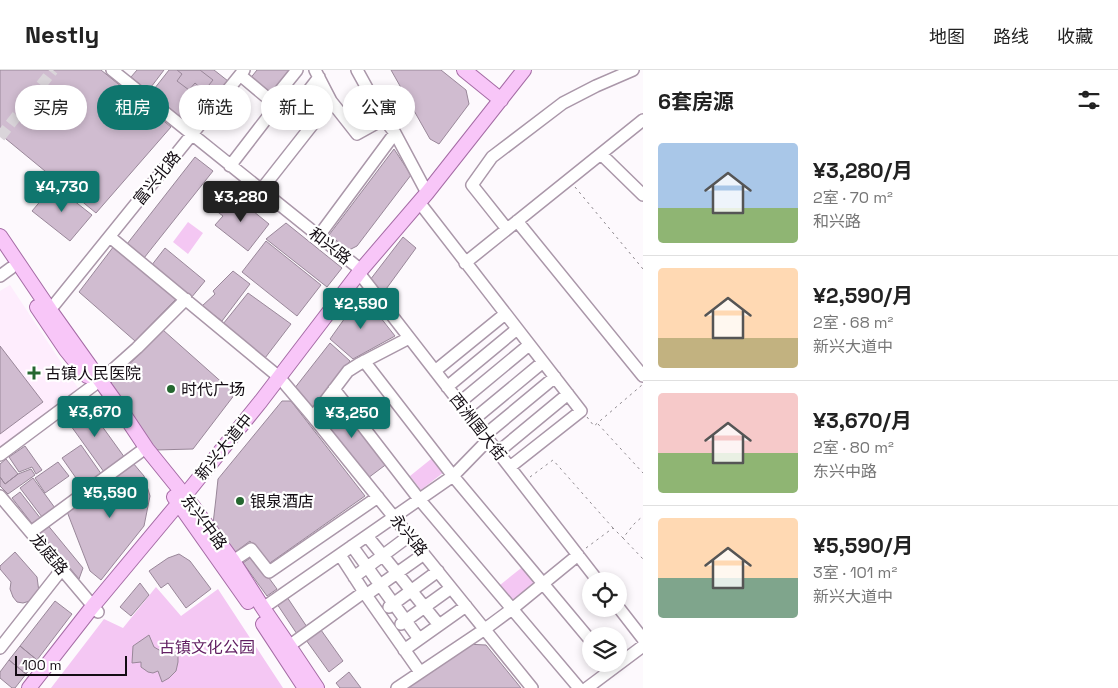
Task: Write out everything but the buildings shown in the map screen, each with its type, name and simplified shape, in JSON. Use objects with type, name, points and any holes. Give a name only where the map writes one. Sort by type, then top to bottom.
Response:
[{"type":"main road","points":[[464,70],[501,100]]},
{"type":"main road","name":"新兴大道中","points":[[29,688],[183,502],[268,406],[282,380],[349,297],[360,272],[423,198],[524,70]]},
{"type":"main road","name":"东兴中路","points":[[0,236],[50,310],[140,452],[161,479],[233,561],[317,688]]},
{"type":"main road","name":"东兴中路","points":[[0,252],[6,272],[66,350],[117,404],[305,688]]},
{"type":"main road","name":"新兴大道中","points":[[39,688],[95,609]]},
{"type":"street","name":"和兴路","points":[[112,70],[126,74],[192,135],[360,272]]},
{"type":"street","points":[[287,85],[297,70]]},
{"type":"street","points":[[357,70],[365,85]]},
{"type":"street","points":[[507,229],[472,185],[492,157],[563,103],[633,70]]},
{"type":"street","points":[[242,73],[261,91]]},
{"type":"street","name":"富兴北路","points":[[50,310],[242,73]]},
{"type":"street","points":[[309,85],[317,73]]},
{"type":"street","points":[[317,73],[323,85]]},
{"type":"street","points":[[333,104],[343,116]]},
{"type":"street","points":[[465,263],[643,120]]},
{"type":"street","points":[[230,166],[261,122]]},
{"type":"street","points":[[261,190],[308,130]]},
{"type":"street","points":[[354,130],[357,134],[364,130]]},
{"type":"street","points":[[395,132],[423,198],[465,263],[582,411],[510,467]]},
{"type":"street","points":[[318,236],[395,132]]},
{"type":"street","points":[[600,154],[643,195]]},
{"type":"street","points":[[516,221],[643,376]]},
{"type":"street","name":"永兴路","points":[[110,237],[282,380],[532,688]]},
{"type":"street","name":"西洲围大街","points":[[360,272],[434,371],[591,572]]},
{"type":"street","points":[[0,455],[97,383],[137,348],[186,299]]},
{"type":"street","points":[[434,371],[505,314]]},
{"type":"street","points":[[447,387],[517,329]]},
{"type":"street","points":[[313,417],[348,370],[409,338]]},
{"type":"street","points":[[459,403],[529,345]]},
{"type":"street","points":[[364,361],[452,476],[582,631]]},
{"type":"street","points":[[473,420],[543,362]]},
{"type":"street","points":[[263,608],[452,476],[486,438],[555,378]]},
{"type":"street","points":[[334,389],[419,499],[578,688]]},
{"type":"street","points":[[498,452],[568,394]]},
{"type":"street","points":[[30,532],[140,452]]},
{"type":"street","name":"龙庭路","points":[[0,496],[95,609]]},
{"type":"street","points":[[233,561],[251,550],[270,572],[378,497]]},
{"type":"street","points":[[367,536],[439,625]]},
{"type":"street","points":[[354,577],[409,536]]},
{"type":"street","points":[[352,546],[419,639]]},
{"type":"street","points":[[289,646],[424,554]]},
{"type":"street","points":[[340,555],[420,672]]},
{"type":"street","points":[[397,688],[512,609],[578,555]]},
{"type":"street","points":[[0,648],[62,569]]},
{"type":"street","points":[[379,614],[438,571]]},
{"type":"street","points":[[391,631],[451,588]]},
{"type":"street","points":[[404,650],[466,606]]},
{"type":"street","points":[[626,617],[643,639]]},
{"type":"street","points":[[627,656],[643,646]]},
{"type":"street","points":[[587,688],[605,672]]},
{"type":"path","points":[[568,179],[643,269]]},
{"type":"path","points":[[582,411],[594,426],[643,384]]},
{"type":"path","points":[[597,423],[643,473]]},
{"type":"path","points":[[522,483],[553,460],[643,559]]},
{"type":"path","points":[[623,538],[643,516]]},
{"type":"path","points":[[578,555],[613,528]]},
{"type":"shaded area","name":"古镇人民医院","points":[[10,285],[80,391],[0,447],[0,291]]},
{"type":"green space","points":[[188,222],[203,233],[188,254],[173,242]]},
{"type":"green space","points":[[436,455],[448,469],[421,490],[410,476]]},
{"type":"green space","points":[[525,565],[538,581],[513,601],[500,585]]},
{"type":"green space","name":"古镇文化公园","points":[[156,587],[181,616],[218,589],[283,688],[51,688],[104,619],[123,628]]},
{"type":"tunnel","points":[[0,137],[53,70]]},
{"type":"place","name":"古镇人民医院","points":[[34,373]]},
{"type":"place","name":"时代广场","points":[[171,389]]},
{"type":"place","name":"银泉酒店","points":[[240,501]]}]
